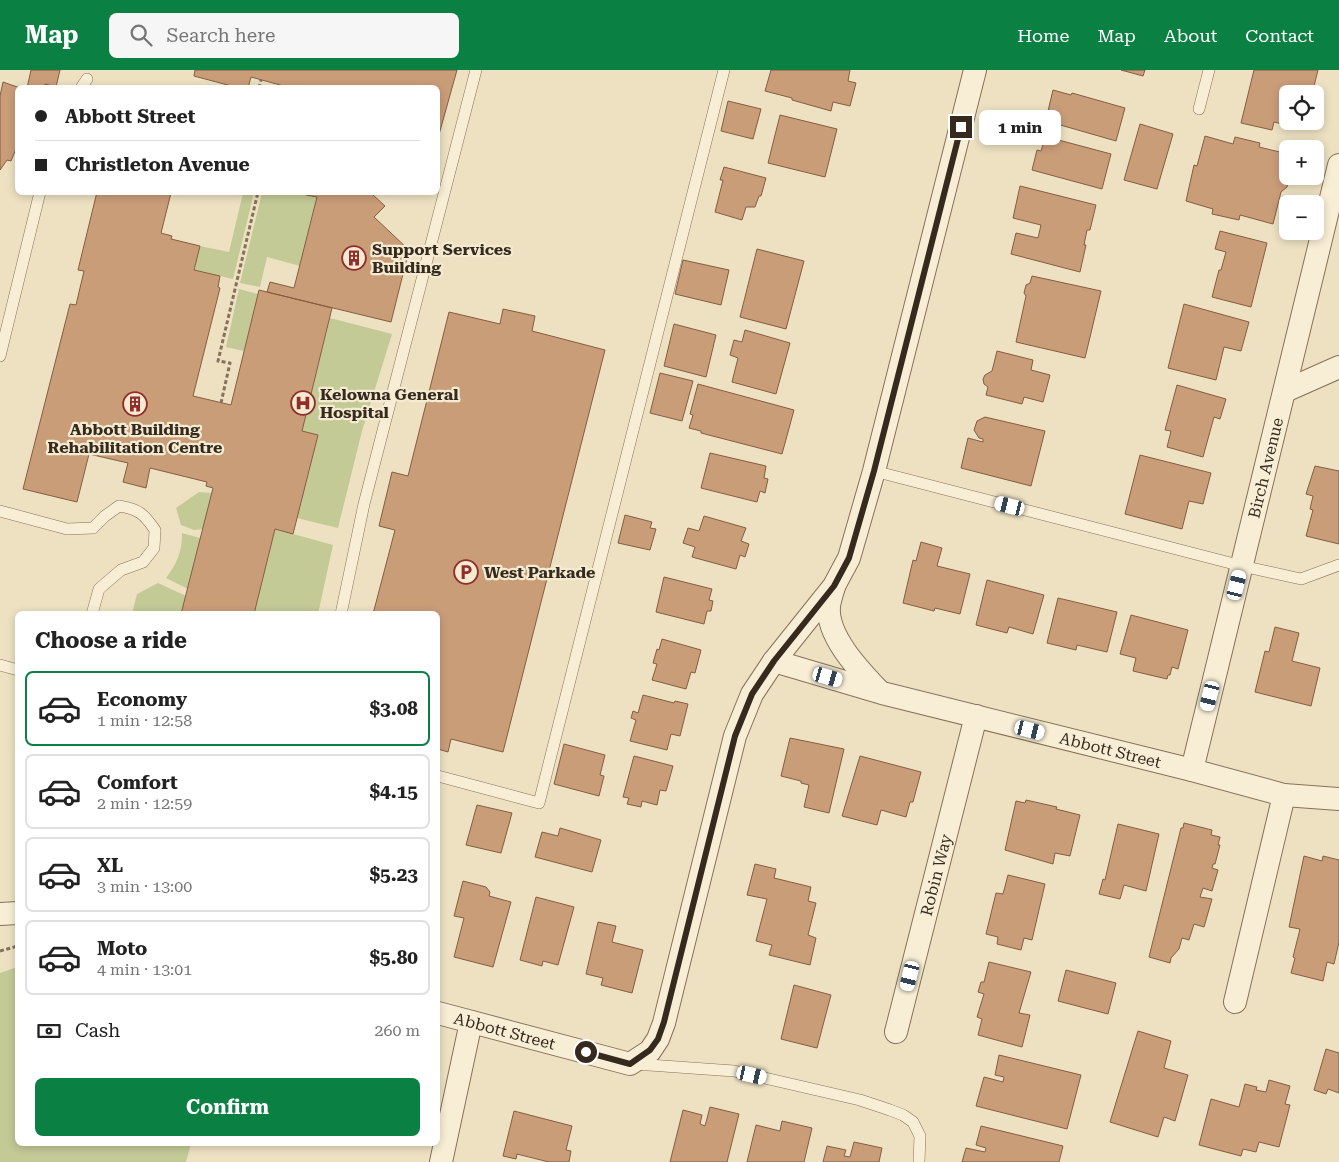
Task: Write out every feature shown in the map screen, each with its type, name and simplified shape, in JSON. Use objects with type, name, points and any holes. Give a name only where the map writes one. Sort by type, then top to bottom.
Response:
[{"type":"street","points":[[630,1064],[650,1050],[658,1039],[674,983],[735,736],[752,694],[774,661],[834,586],[849,558],[874,471],[975,70]]},
{"type":"street","name":"Birch Avenue","points":[[1192,770],[1339,164]]},
{"type":"street","points":[[1285,391],[1339,367]]},
{"type":"street","points":[[834,586],[829,607],[835,633],[853,663],[882,693]]},
{"type":"street","name":"Abbott Street","points":[[774,661],[882,693],[1192,770],[1284,796],[1339,799]]},
{"type":"street","name":"Robin Way","points":[[896,1032],[976,716]]},
{"type":"street","points":[[1235,1002],[1284,796]]},
{"type":"street","points":[[0,914],[15,914]]},
{"type":"street","name":"Abbott Street","points":[[440,1014],[630,1064]]},
{"type":"street","points":[[441,1162],[471,1022]]},
{"type":"lane","points":[[342,611],[364,504],[476,70]]},
{"type":"lane","points":[[440,777],[539,803],[724,70]]},
{"type":"lane","points":[[1199,109],[1209,70]]},
{"type":"lane","points":[[0,356],[39,195]]},
{"type":"lane","points":[[874,471],[1301,580],[1339,565]]},
{"type":"lane","points":[[0,511],[67,528],[93,528],[119,506],[133,508],[145,516],[155,530],[154,548],[143,562],[121,570],[99,589],[93,611]]},
{"type":"lane","points":[[0,665],[15,669]]},
{"type":"lane","points":[[630,1064],[734,1071],[860,1100],[890,1110],[903,1115],[912,1122],[920,1136],[919,1162]]},
{"type":"path","points":[[260,85],[261,80]]},
{"type":"path","points":[[221,403],[230,363],[218,361],[257,195]]},
{"type":"path","points":[[0,951],[15,947]]},
{"type":"green space","points":[[243,195],[254,195],[233,279],[194,270],[200,246],[229,252]]},
{"type":"green space","points":[[262,195],[307,195],[317,197],[300,266],[267,257],[260,287],[240,283]]},
{"type":"green space","points":[[239,289],[258,294],[244,351],[226,347]]},
{"type":"green space","points":[[330,318],[392,334],[362,431],[338,528],[297,518],[302,431]]},
{"type":"green space","points":[[199,492],[212,493],[203,529],[194,530],[181,525],[176,508]]},
{"type":"green space","points":[[275,529],[333,545],[319,611],[255,611]]},
{"type":"green space","points":[[182,533],[200,538],[188,589],[166,578],[178,557]]},
{"type":"green space","points":[[158,583],[186,596],[182,611],[133,611],[137,594]]},
{"type":"green space","points":[[15,968],[15,1146],[190,1146],[186,1162],[0,1162],[0,973]]},
{"type":"building","points":[[31,70],[60,70],[56,85],[28,85]]},
{"type":"building","points":[[195,70],[457,70],[440,131],[440,85],[280,85],[251,77],[249,85],[228,85],[194,76]]},
{"type":"building","points":[[771,70],[850,70],[848,81],[856,83],[850,106],[833,102],[831,111],[765,91]]},
{"type":"building","points":[[1121,70],[1145,70],[1143,76]]},
{"type":"building","points":[[1254,70],[1318,70],[1314,85],[1279,85],[1279,123],[1274,122],[1272,130],[1241,123]]},
{"type":"building","points":[[3,82],[15,86],[15,151],[11,161],[7,160],[0,170],[0,96]]},
{"type":"building","points":[[1053,90],[1071,95],[1072,93],[1125,108],[1116,141],[1050,122],[1053,112],[1048,111]]},
{"type":"building","points":[[728,101],[761,109],[753,139],[721,131]]},
{"type":"building","points":[[780,115],[837,129],[825,177],[768,163]]},
{"type":"building","points":[[1140,124],[1173,134],[1157,189],[1124,180]]},
{"type":"building","points":[[1205,136],[1233,144],[1235,137],[1260,143],[1259,147],[1279,152],[1279,185],[1288,185],[1279,195],[1273,224],[1240,215],[1239,220],[1212,214],[1213,209],[1186,201],[1194,165],[1197,166]]},
{"type":"building","points":[[1051,138],[1111,154],[1102,189],[1032,170],[1037,150],[1041,151],[1044,141],[1050,142]]},
{"type":"building","points":[[724,167],[766,178],[761,196],[759,196],[755,207],[746,207],[742,220],[715,212],[723,180],[720,180]]},
{"type":"building","points":[[1020,186],[1096,205],[1090,230],[1087,230],[1080,272],[1011,254],[1016,233],[1038,238],[1041,225],[1013,218]]},
{"type":"building","name":"Abbott Building Rehabilitation Centre","points":[[96,195],[170,195],[161,233],[172,236],[171,239],[200,246],[194,270],[220,276],[218,287],[220,288],[193,396],[231,405],[259,290],[332,308],[302,431],[318,435],[293,534],[275,529],[255,611],[182,611],[213,488],[206,486],[207,482],[150,468],[146,488],[123,482],[128,463],[89,454],[77,502],[23,489],[70,304],[76,305],[84,271],[78,270]]},
{"type":"building","name":"Support Services Building","points":[[306,195],[373,195],[385,206],[374,217],[409,250],[391,322],[267,292],[270,282],[294,288],[317,197]]},
{"type":"building","points":[[1220,231],[1267,243],[1251,307],[1212,297],[1226,252],[1215,249]]},
{"type":"building","points":[[757,249],[804,261],[786,329],[740,317]]},
{"type":"building","points":[[683,260],[729,270],[721,305],[675,294]]},
{"type":"building","points":[[1032,276],[1101,291],[1085,358],[1016,342],[1026,296],[1024,293],[1026,285],[1030,283]]},
{"type":"building","points":[[1184,304],[1249,322],[1241,351],[1224,347],[1216,380],[1168,368]]},
{"type":"building","name":"West Parkade","points":[[503,309],[535,316],[532,331],[605,350],[503,752],[451,739],[448,752],[440,750],[440,611],[374,611],[395,530],[379,526],[392,472],[408,476],[449,312],[500,324]]},
{"type":"building","points":[[674,324],[716,335],[706,377],[664,366]]},
{"type":"building","points":[[745,330],[790,343],[776,394],[732,382],[738,358],[730,355],[734,340],[742,342]]},
{"type":"building","points":[[997,351],[1033,360],[1031,370],[1050,375],[1043,402],[1024,397],[1022,404],[986,395],[988,387],[984,384],[983,379],[985,375],[992,371]]},
{"type":"building","points":[[660,373],[693,381],[682,421],[650,413]]},
{"type":"building","points":[[698,384],[794,410],[782,454],[701,433],[701,431],[689,428],[693,415],[690,414]]},
{"type":"building","points":[[1177,385],[1226,399],[1220,419],[1214,417],[1203,457],[1167,447],[1171,431],[1165,430]]},
{"type":"building","points":[[985,417],[1045,431],[1031,486],[961,468],[968,438],[983,442],[983,439],[979,438],[974,430],[977,421]]},
{"type":"building","points":[[710,453],[766,466],[764,478],[768,479],[765,493],[760,491],[757,502],[701,488]]},
{"type":"building","points":[[1140,455],[1211,473],[1203,504],[1189,501],[1182,529],[1125,514]]},
{"type":"building","points":[[1315,466],[1339,471],[1339,544],[1306,536],[1313,510],[1310,509],[1313,496],[1306,494]]},
{"type":"building","points":[[625,515],[652,522],[650,528],[656,529],[650,550],[618,543]]},
{"type":"building","points":[[704,516],[746,528],[741,541],[749,544],[745,557],[740,555],[736,569],[692,557],[695,547],[683,543],[688,528],[699,531]]},
{"type":"building","points":[[921,542],[942,548],[937,566],[970,574],[960,614],[935,608],[934,611],[903,603],[913,560],[916,561]]},
{"type":"building","points":[[664,577],[712,589],[709,600],[713,601],[711,611],[707,611],[704,624],[656,612]]},
{"type":"building","points":[[987,580],[1044,595],[1033,634],[1009,627],[1007,633],[976,625]]},
{"type":"building","points":[[1058,598],[1117,612],[1107,652],[1077,645],[1076,650],[1047,643]]},
{"type":"building","points":[[1131,615],[1188,630],[1178,669],[1172,667],[1167,679],[1133,671],[1136,658],[1120,654]]},
{"type":"building","points":[[1275,627],[1299,633],[1292,661],[1320,668],[1311,706],[1255,692],[1265,651],[1269,652]]},
{"type":"building","points":[[662,639],[701,650],[695,673],[691,672],[686,689],[652,680],[657,664],[653,663]]},
{"type":"building","points":[[643,695],[674,703],[675,701],[688,704],[680,736],[671,734],[667,750],[630,741],[636,720],[631,718],[633,711],[638,713]]},
{"type":"building","points":[[790,738],[844,749],[829,813],[804,807],[809,785],[781,776]]},
{"type":"building","points":[[564,744],[605,755],[600,775],[604,776],[599,796],[554,784]]},
{"type":"building","points":[[634,756],[673,766],[666,791],[660,790],[657,805],[642,801],[641,807],[627,804],[629,798],[623,797]]},
{"type":"building","points":[[860,756],[921,772],[913,802],[910,802],[906,817],[881,810],[877,825],[842,816]]},
{"type":"building","points":[[1026,800],[1057,807],[1056,809],[1080,815],[1070,856],[1055,853],[1053,864],[1005,850],[1016,801],[1025,803]]},
{"type":"building","points":[[477,805],[512,813],[501,853],[466,845]]},
{"type":"building","points":[[1184,823],[1212,830],[1211,835],[1220,837],[1218,845],[1220,845],[1215,864],[1213,864],[1212,868],[1218,870],[1212,891],[1203,888],[1200,897],[1212,899],[1204,927],[1194,924],[1189,940],[1182,938],[1179,949],[1171,958],[1170,963],[1149,957],[1181,828],[1183,828]]},
{"type":"building","points":[[1118,824],[1159,834],[1146,891],[1124,885],[1120,899],[1099,894],[1103,879],[1105,880]]},
{"type":"building","points":[[560,828],[601,840],[592,872],[535,857],[542,832],[558,836]]},
{"type":"building","points":[[1304,856],[1322,861],[1323,856],[1339,860],[1339,942],[1334,964],[1327,962],[1323,981],[1291,973],[1300,929],[1289,927]]},
{"type":"building","points":[[755,864],[776,869],[774,878],[811,887],[808,901],[816,903],[808,935],[816,938],[810,965],[769,955],[772,945],[756,941],[767,899],[747,895]]},
{"type":"building","points":[[1008,875],[1045,884],[1032,940],[1024,938],[1021,950],[997,944],[998,937],[986,934],[996,893],[1003,894]]},
{"type":"building","points":[[463,881],[486,887],[490,892],[489,896],[511,902],[493,967],[454,957],[464,918],[454,916]]},
{"type":"building","points":[[536,897],[574,907],[558,965],[543,961],[542,966],[520,960]]},
{"type":"building","points":[[598,922],[616,926],[612,942],[643,950],[632,993],[601,985],[603,978],[586,974]]},
{"type":"building","points":[[989,962],[1031,972],[1019,1013],[1030,1015],[1022,1047],[978,1035],[982,1019],[977,1017],[984,994],[978,992],[981,982],[984,982]]},
{"type":"building","points":[[1066,970],[1116,983],[1108,1014],[1058,1001]]},
{"type":"building","points":[[794,985],[831,995],[817,1048],[781,1039]]},
{"type":"building","points":[[1138,1031],[1171,1041],[1164,1068],[1188,1075],[1175,1121],[1164,1117],[1158,1137],[1110,1122]]},
{"type":"building","points":[[1326,1049],[1339,1053],[1339,1093],[1328,1089],[1326,1094],[1314,1090]]},
{"type":"building","points":[[999,1055],[1081,1075],[1067,1129],[976,1106],[984,1077],[1003,1082],[1004,1077],[995,1075]]},
{"type":"building","points":[[1269,1080],[1290,1086],[1285,1104],[1290,1105],[1279,1147],[1259,1142],[1256,1152],[1243,1149],[1241,1156],[1199,1145],[1211,1099],[1239,1107],[1245,1084],[1257,1087],[1256,1090],[1266,1092]]},
{"type":"building","points":[[710,1107],[739,1114],[727,1162],[670,1162],[683,1110],[702,1115],[700,1124],[705,1126]]},
{"type":"building","points":[[514,1111],[572,1126],[566,1150],[571,1151],[569,1162],[549,1162],[517,1154],[516,1159],[503,1156]]},
{"type":"building","points":[[782,1121],[812,1128],[804,1162],[747,1162],[756,1125],[780,1131]]},
{"type":"building","points":[[981,1126],[1063,1146],[1059,1162],[962,1162],[966,1148],[985,1152],[986,1148],[976,1145]]},
{"type":"building","points":[[854,1142],[882,1148],[879,1162],[823,1162],[827,1146],[846,1150],[844,1156],[850,1157]]},
{"type":"place","name":"Support Services Building","points":[[354,258]]},
{"type":"place","name":"Kelowna General Hospital","points":[[303,403]]},
{"type":"place","name":"Abbott Building Rehabilitation Centre","points":[[135,404]]},
{"type":"place","name":"West Parkade","points":[[466,572]]},
{"type":"route","points":[[586,1052],[630,1064],[650,1050],[658,1039],[674,983],[735,736],[752,694],[774,661],[834,586],[849,558],[874,471],[961,127]]}]
